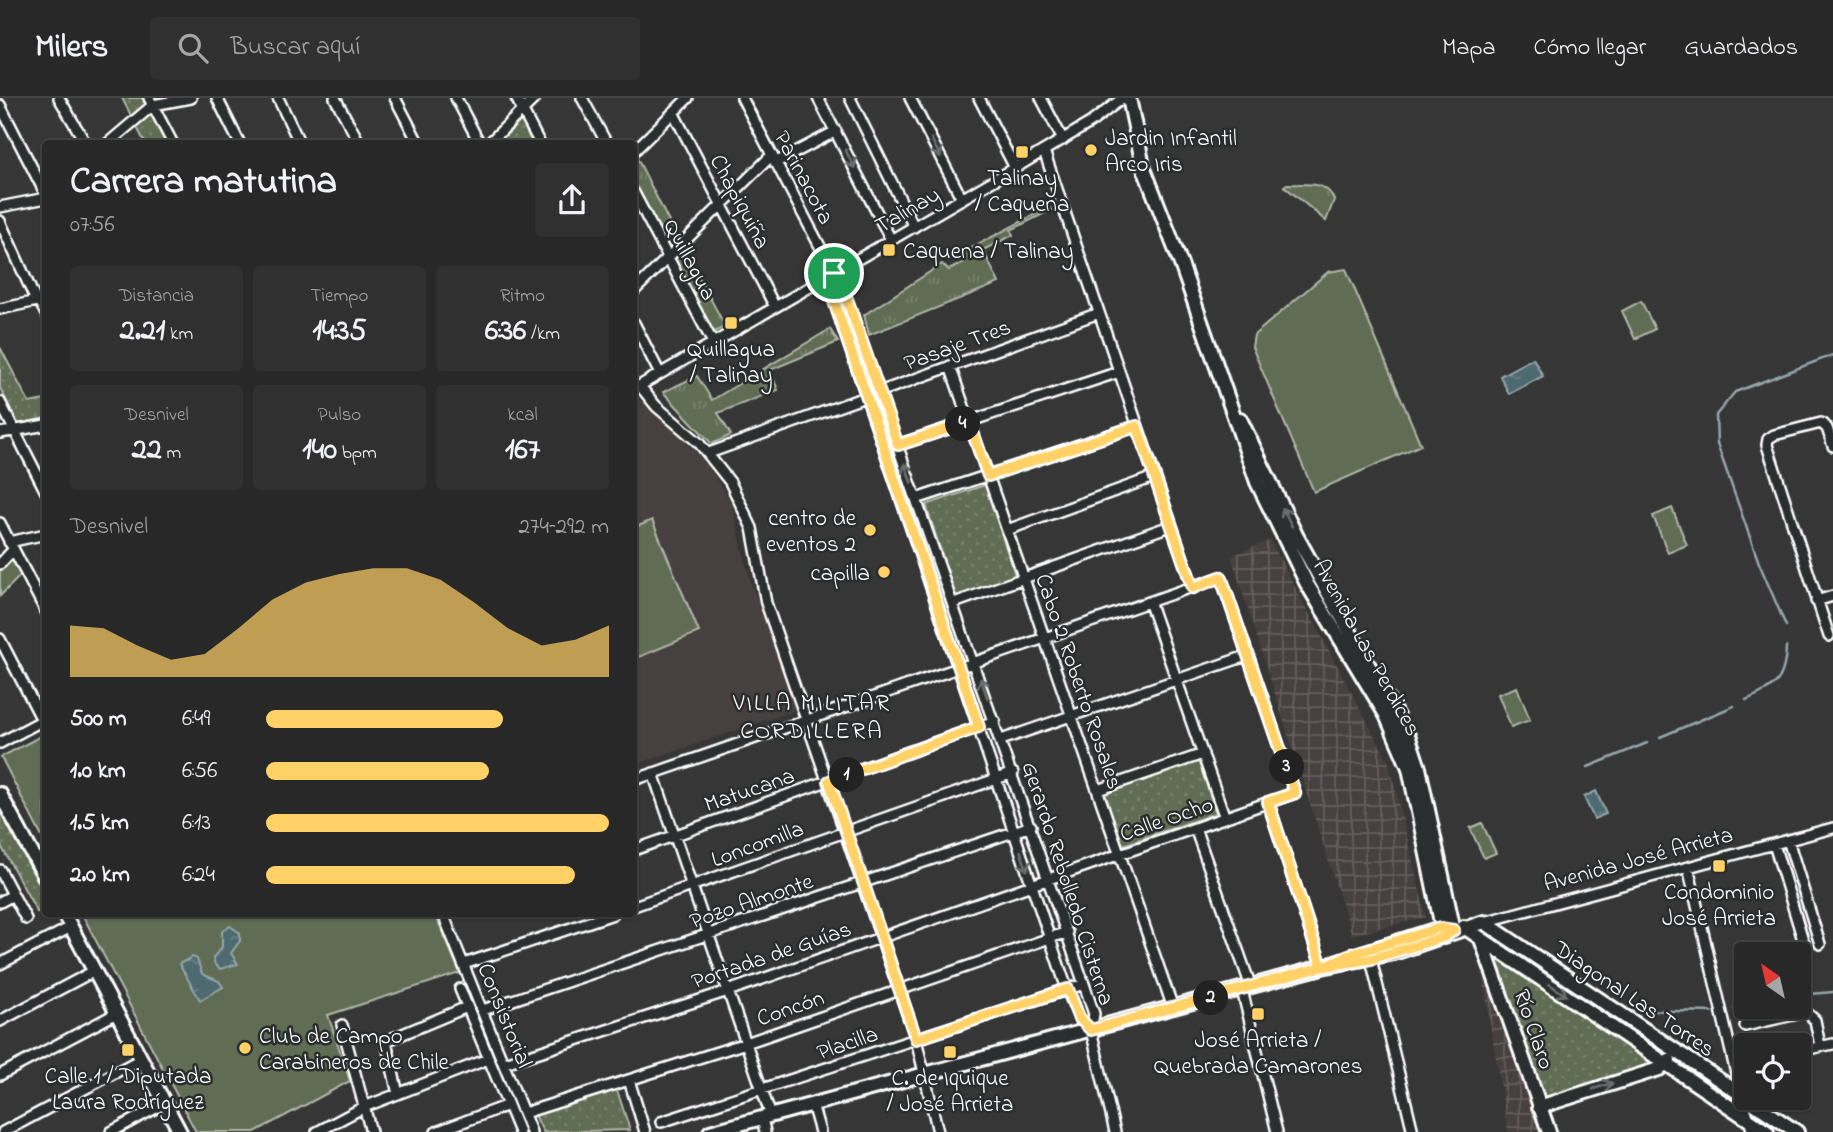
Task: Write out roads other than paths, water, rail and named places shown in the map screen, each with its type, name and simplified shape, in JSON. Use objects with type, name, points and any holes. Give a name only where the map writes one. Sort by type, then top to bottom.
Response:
[{"type":"main road","name":"Avenida Las Perdices","points":[[1129,98],[1143,166],[1225,387],[1246,455],[1284,541],[1399,743],[1416,796],[1451,931]]},
{"type":"main road","points":[[0,794],[42,872]]},
{"type":"main road","points":[[66,917],[180,1132]]},
{"type":"main road","name":"Avenida José Arrieta","points":[[1325,967],[1352,954],[1484,922]]},
{"type":"main road","name":"Diagonal Las Torres","points":[[1484,922],[1734,1090]]},
{"type":"main road","name":"Avenida José Arrieta","points":[[710,1132],[1325,967],[1371,959],[1451,931]]},
{"type":"main road","name":"Diagonal Las Torres","points":[[1451,931],[1481,939],[1767,1132]]},
{"type":"main road","name":"Río Claro","points":[[1481,939],[1549,1132]]},
{"type":"main road","points":[[1539,1107],[1666,1065],[1670,1055],[1668,1045]]},
{"type":"main road","name":"Diagonal Las Torres","points":[[1764,1110],[1797,1132]]},
{"type":"street","points":[[6,98],[0,104],[42,188]]},
{"type":"street","points":[[60,98],[84,140]]},
{"type":"street","points":[[111,140],[151,102],[191,98]]},
{"type":"street","points":[[217,98],[238,140]]},
{"type":"street","points":[[278,98],[298,140]]},
{"type":"street","points":[[335,98],[358,140]]},
{"type":"street","points":[[395,98],[417,140]]},
{"type":"street","points":[[456,98],[478,140]]},
{"type":"street","points":[[516,98],[538,140]]},
{"type":"street","points":[[492,140],[535,98]]},
{"type":"street","points":[[582,98],[605,140]]},
{"type":"street","points":[[637,148],[688,98]]},
{"type":"street","name":"Parinacota","points":[[742,98],[832,274]]},
{"type":"street","points":[[818,98],[891,240]]},
{"type":"street","points":[[850,98],[914,227]]},
{"type":"street","points":[[910,98],[962,199]]},
{"type":"street","points":[[979,98],[1015,169]]},
{"type":"street","points":[[1041,98],[1063,140]]},
{"type":"street","name":"Talinay","points":[[637,387],[1015,169],[1063,140],[1123,98]]},
{"type":"street","points":[[151,102],[171,140]]},
{"type":"street","name":"Chapiquiña","points":[[673,112],[775,307]]},
{"type":"street","points":[[637,288],[721,205],[773,159],[836,131]]},
{"type":"street","points":[[1044,150],[1193,588]]},
{"type":"street","points":[[0,207],[42,197]]},
{"type":"street","name":"Quillagua","points":[[637,199],[713,343]]},
{"type":"street","points":[[0,221],[40,300],[0,309]]},
{"type":"street","name":"Gerardo Rebolledo Cisterna","points":[[832,274],[879,392],[976,664],[1094,1014],[1091,1030]]},
{"type":"street","name":"Gerardo Rebolledo Cisterna","points":[[832,274],[864,397],[1068,989],[1079,1018],[1091,1030]]},
{"type":"street","name":"Pasaje Tres","points":[[709,453],[1099,313]]},
{"type":"street","points":[[637,329],[660,374]]},
{"type":"street","name":"Cabo 2 Roberto Rosales","points":[[950,366],[1173,1008]]},
{"type":"street","points":[[898,445],[1119,372]]},
{"type":"street","points":[[637,387],[709,453],[730,482],[752,528],[766,603],[900,989],[916,1039],[938,1132]]},
{"type":"street","points":[[0,402],[42,484]]},
{"type":"street","points":[[1829,636],[1767,442],[1774,435],[1821,423],[1827,428],[1833,446]]},
{"type":"street","points":[[0,433],[42,426]]},
{"type":"street","points":[[916,499],[1137,426]]},
{"type":"street","points":[[1007,530],[1154,477]]},
{"type":"street","points":[[0,523],[42,604]]},
{"type":"street","points":[[954,603],[1170,526]]},
{"type":"street","points":[[0,564],[11,546],[42,535]]},
{"type":"street","points":[[637,779],[809,722],[1221,577],[1249,655],[1001,740]]},
{"type":"street","points":[[1816,601],[1833,596]]},
{"type":"street","points":[[1150,604],[1225,818]]},
{"type":"street","points":[[0,639],[42,715]]},
{"type":"street","name":"Calle Ocho","points":[[1049,880],[1295,793],[1249,655]]},
{"type":"street","points":[[0,743],[42,720]]},
{"type":"street","name":"Matucana","points":[[637,849],[995,721]]},
{"type":"street","points":[[1098,790],[1203,754]]},
{"type":"street","points":[[653,773],[763,1091],[765,1132]]},
{"type":"street","name":"Loncomilla","points":[[637,905],[1013,773]]},
{"type":"street","points":[[1268,802],[1325,967]]},
{"type":"street","name":"Pozo Almonte","points":[[483,1010],[1031,826]]},
{"type":"street","points":[[1195,828],[1247,989],[1277,1132]]},
{"type":"street","name":"Avenida José Arrieta","points":[[1484,922],[1833,828]]},
{"type":"street","points":[[1788,840],[1820,944]]},
{"type":"street","points":[[1774,844],[1804,942]]},
{"type":"street","points":[[1688,867],[1734,1062]]},
{"type":"street","points":[[0,870],[26,919]]},
{"type":"street","name":"Portada de Guías","points":[[505,1063],[728,991],[1049,880]]},
{"type":"street","points":[[0,902],[13,895]]},
{"type":"street","name":"Consistorial","points":[[447,917],[531,1132]]},
{"type":"street","points":[[464,964],[604,917]]},
{"type":"street","points":[[0,964],[71,927]]},
{"type":"street","name":"Concón","points":[[524,1113],[746,1043],[1067,932]]},
{"type":"street","points":[[1371,959],[1413,1132]]},
{"type":"street","points":[[0,1021],[94,971]]},
{"type":"street","name":"Placilla","points":[[662,1122],[1084,984]]},
{"type":"street","points":[[460,989],[519,1132]]},
{"type":"street","points":[[398,1094],[386,1041],[467,1007]]},
{"type":"street","points":[[1745,1026],[1806,1012],[1815,1020],[1820,1046]]},
{"type":"street","points":[[0,1075],[117,1013]]},
{"type":"street","points":[[342,1025],[371,1132]]},
{"type":"street","points":[[1091,1030],[1115,1132]]},
{"type":"street","points":[[1811,1048],[1833,1044]]},
{"type":"street","points":[[3,1132],[141,1059]]},
{"type":"street","points":[[317,1132],[364,1107],[488,1059]]},
{"type":"street","points":[[629,1080],[646,1132]]},
{"type":"street","points":[[111,1132],[165,1104]]},
{"type":"street","points":[[812,1104],[820,1132]]},
{"type":"street","points":[[436,1132],[508,1105]]},
{"type":"street","points":[[1745,1110],[1753,1132]]},
{"type":"water","points":[[1533,358],[1543,376],[1509,394],[1500,376]]},
{"type":"water","points":[[1596,791],[1606,814],[1594,819],[1584,797]]},
{"type":"water","points":[[230,926],[240,933],[240,941],[231,953],[238,964],[220,969],[213,958],[222,947],[222,931]]},
{"type":"water","points":[[192,957],[197,959],[202,974],[219,981],[223,987],[200,1000],[179,964]]},
{"type":"waterway","points":[[1786,626],[1759,563],[1717,444],[1716,415],[1735,392],[1833,355]]},
{"type":"waterway","points":[[1746,700],[1765,691],[1777,681],[1784,668],[1786,647]]},
{"type":"waterway","points":[[1660,737],[1734,706]]},
{"type":"waterway","points":[[1588,767],[1647,743]]},
{"type":"waterway","points":[[1811,994],[1833,992]]},
{"type":"waterway","points":[[1633,1010],[1712,1012]]},
{"type":"place","name":"Jardin Infantil Arco Iris","points":[[1091,150]]},
{"type":"place","name":"Talinay / Caquena","points":[[1022,152]]},
{"type":"place","name":"Caquena / Talinay","points":[[889,250]]},
{"type":"place","name":"Quillagua / Talinay","points":[[731,323]]},
{"type":"place","name":"centro de eventos 2","points":[[870,530]]},
{"type":"place","name":"capilla","points":[[884,572]]},
{"type":"place","name":"Condominio José Arrieta","points":[[1719,866]]},
{"type":"place","name":"José Arrieta / Quebrada Camarones","points":[[1258,1014]]},
{"type":"place","name":"Club de Campo Carabineros de Chile","points":[[245,1048]]},
{"type":"place","name":"Calle 1 / Diputada Laura Rodríguez","points":[[128,1050]]},
{"type":"place","name":"C. de Iquique / José Arrieta","points":[[950,1052]]},
{"type":"district","name":"VILLA MILITAR CORDILLERA","points":[[812,716]]}]
